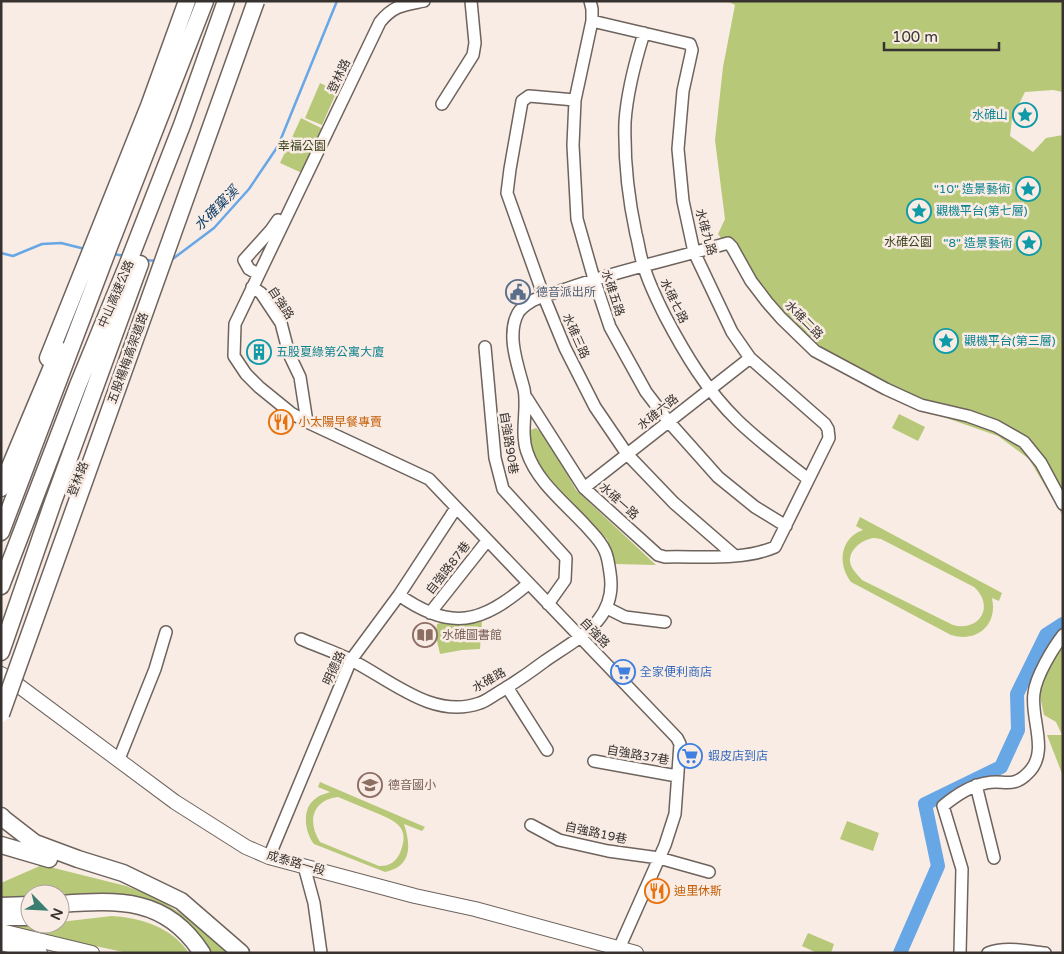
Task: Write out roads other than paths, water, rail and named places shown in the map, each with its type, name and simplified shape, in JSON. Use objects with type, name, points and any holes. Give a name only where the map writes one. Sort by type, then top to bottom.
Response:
[{"type":"highway","points":[[1,473],[145,115],[187,1]]},
{"type":"highway","points":[[1,488],[102,253],[196,1]]},
{"type":"highway","name":"中山高速公路","points":[[1,532],[102,253],[205,1]]},
{"type":"highway","name":"中山高速公路","points":[[1,586],[78,385],[135,261],[226,1]]},
{"type":"highway","name":"五股楊梅高架道路","points":[[1,714],[256,1]]},
{"type":"highway","points":[[1,652],[135,261]]},
{"type":"highway","points":[[1,816],[35,843],[123,873],[181,901],[241,953]]},
{"type":"highway","points":[[1,845],[141,888],[181,907],[195,917],[233,953]]},
{"type":"highway","points":[[70,903],[100,901],[125,902],[157,912],[166,916],[188,933],[202,953]]},
{"type":"highway","points":[[1,906],[20,905]]},
{"type":"highway","points":[[70,914],[110,908],[130,909],[180,926]]},
{"type":"highway","points":[[1,917],[20,917]]},
{"type":"main road","name":"成泰路一段","points":[[1,674],[175,802],[246,847],[269,857],[415,896],[475,909],[618,950],[636,953]]},
{"type":"main road","points":[[1,931],[92,953]]},
{"type":"main road","points":[[1,943],[40,953]]},
{"type":"street","name":"登林路","points":[[300,188],[271,230],[244,260],[249,269],[258,274],[300,188],[380,22],[396,6],[424,1]]},
{"type":"street","points":[[442,104],[475,49],[471,1]]},
{"type":"street","name":"水碓五路","points":[[590,1],[592,21],[575,100],[573,145],[577,219],[610,327],[646,392],[669,422],[718,477],[755,507],[786,526]]},
{"type":"street","name":"水碓九路","points":[[592,21],[690,44],[692,50],[683,91],[678,149],[683,202],[694,252],[732,332],[750,358],[825,424],[829,438],[808,479]]},
{"type":"street","name":"水碓七路","points":[[644,33],[632,72],[626,120],[625,157],[629,198],[643,267],[652,290],[680,346],[694,368],[737,420],[768,448],[808,479]]},
{"type":"street","name":"水碓三路","points":[[575,100],[529,96],[522,101],[507,193],[544,297],[565,348],[595,407],[627,454],[674,503],[735,556]]},
{"type":"street","name":"水碓二路","points":[[544,297],[594,279],[728,243],[751,281],[767,302],[815,351],[886,389],[921,404],[968,416],[996,426],[1024,442],[1041,463],[1063,504]]},
{"type":"street","name":"自強路","points":[[258,274],[235,324],[234,356],[246,374],[291,413],[429,478],[528,584],[677,738],[680,744],[675,814],[665,845],[618,950]]},
{"type":"street","name":"登林路","points":[[15,683],[101,458],[112,415],[158,282]]},
{"type":"street","name":"自強路","points":[[252,287],[261,293],[280,323],[289,354],[300,377],[307,422]]},
{"type":"street","name":"水碓一路","points":[[544,297],[534,299],[523,307],[518,314],[513,344],[526,397],[584,488],[658,555],[665,557],[735,556],[766,551],[775,547],[786,526]]},
{"type":"street","name":"自強路90巷","points":[[485,347],[495,458],[503,489],[566,558],[565,580],[548,604]]},
{"type":"street","name":"水碓六路","points":[[584,488],[750,358]]},
{"type":"street","name":"水碓一路","points":[[526,397],[524,423],[526,451],[534,467],[550,490],[598,539],[606,552],[612,584],[607,608],[600,618],[580,637]]},
{"type":"street","points":[[786,526],[808,479]]},
{"type":"street","name":"明德路","points":[[269,857],[351,660],[399,595],[456,508]]},
{"type":"street","name":"自強路87巷","points":[[430,612],[487,541]]},
{"type":"street","points":[[399,595],[415,606],[430,612],[458,619],[473,618],[500,605],[528,584]]},
{"type":"street","points":[[607,608],[625,617],[665,622]]},
{"type":"street","points":[[119,759],[155,669],[166,632]]},
{"type":"street","points":[[960,953],[962,869],[943,806],[976,785],[988,782],[1008,784],[1018,781],[1029,773],[1036,763],[1039,749],[1032,706],[1034,690],[1052,650],[1063,635]]},
{"type":"street","name":"水碓路","points":[[301,639],[351,660],[420,699],[452,708],[481,703],[580,637]]},
{"type":"street","points":[[507,687],[547,750]]},
{"type":"street","name":"自強路37巷","points":[[594,761],[677,776]]},
{"type":"street","points":[[976,785],[994,858]]},
{"type":"street","name":"自強路19巷","points":[[531,825],[559,840],[608,851],[659,858],[709,872]]},
{"type":"street","points":[[304,866],[314,903],[321,953]]},
{"type":"street","points":[[988,953],[996,950],[1045,953]]},
{"type":"waterway","name":"水確窠溪","points":[[170,261],[214,228],[249,189],[278,146],[337,1]]},
{"type":"waterway","name":"水確窠溪","points":[[1,253],[13,256],[42,244],[61,243],[85,249]]},
{"type":"waterway","name":"水確窠溪","points":[[113,254],[125,256]]},
{"type":"waterway","name":"水確窠溪","points":[[145,260],[157,261]]},
{"type":"waterway","points":[[900,953],[938,866],[925,804],[1001,767],[1018,730],[1017,694],[1046,635],[1063,624]]},
{"type":"place","name":"水碓山","points":[[1025,115]]},
{"type":"place","name":"\"10\" 造景藝術","points":[[1028,189]]},
{"type":"place","name":"觀機平台(第七層)","points":[[919,211]]},
{"type":"place","name":"\"8\" 造景藝術","points":[[1029,243]]},
{"type":"place","name":"德音派出所","points":[[518,292]]},
{"type":"place","name":"觀機平台(第三層)","points":[[946,341]]},
{"type":"place","name":"五股夏綠第公寓大廈","points":[[259,352]]},
{"type":"place","name":"小太陽早餐專賣","points":[[281,422]]},
{"type":"place","name":"水碓圖書館","points":[[425,635]]},
{"type":"place","name":"全家便利商店","points":[[623,672]]},
{"type":"place","name":"蝦皮店到店","points":[[690,756]]},
{"type":"place","name":"德音國小","points":[[370,785]]},
{"type":"place","name":"迪里休斯","points":[[657,891]]},
{"type":"park label","name":"幸福公園","points":[[302,146]]},
{"type":"park label","name":"水碓公園","points":[[908,242]]}]
